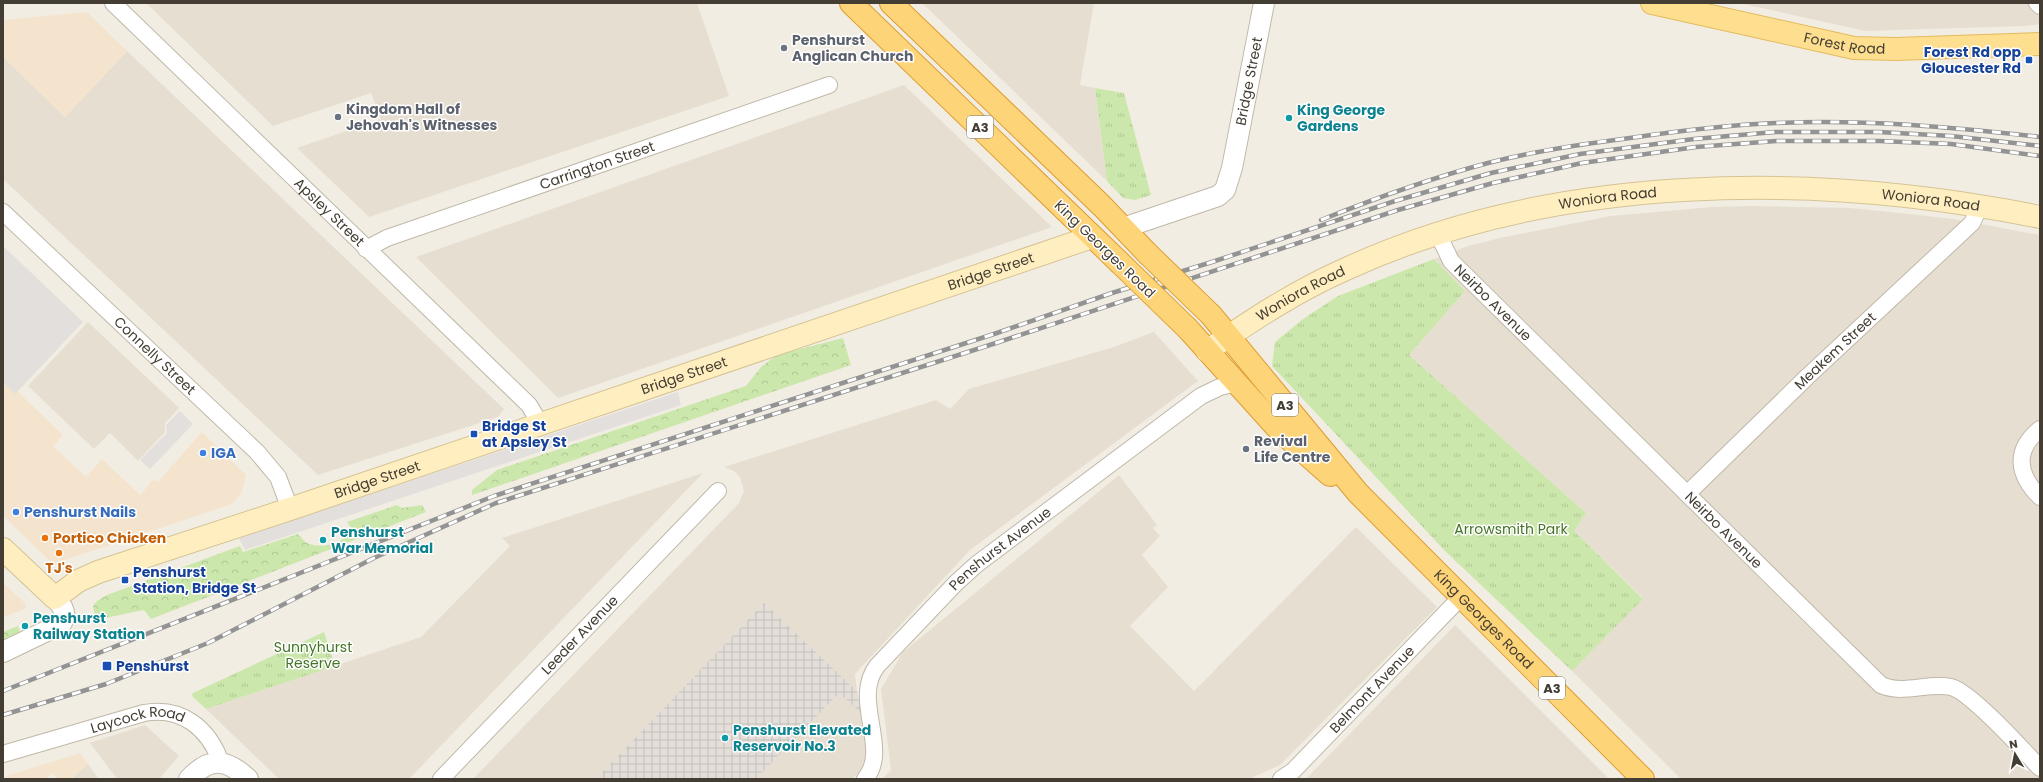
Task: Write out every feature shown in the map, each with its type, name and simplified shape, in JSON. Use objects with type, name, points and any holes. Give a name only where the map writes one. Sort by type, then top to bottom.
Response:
[{"type":"highway","name":"King Georges Road","points":[[852,3],[1188,329],[1278,429],[1329,475],[1358,493]]},
{"type":"highway","name":"King Georges Road","points":[[891,3],[1211,315],[1358,493],[1644,779]]},
{"type":"highway","name":"Bridge Street","points":[[1092,237],[1123,228]]},
{"type":"main road","name":"Forest Road","points":[[1652,3],[1854,48],[1896,50],[2040,44]]},
{"type":"main road","name":"Woniora Road","points":[[1207,351],[1246,323],[1311,285],[1354,265],[1438,234],[1523,212],[1591,200],[1642,193],[1706,189],[1828,189],[1897,195],[1980,206],[2040,217]]},
{"type":"main road","name":"Bridge Street","points":[[55,598],[78,581],[98,572],[541,425],[1092,237]]},
{"type":"main road","points":[[3,549],[55,598]]},
{"type":"street","name":"Apsley Street","points":[[114,3],[366,249],[529,405],[541,425]]},
{"type":"street","name":"Bridge Street","points":[[1123,228],[1212,199],[1224,190],[1232,168],[1264,3]]},
{"type":"street","points":[[2037,3],[2040,6]]},
{"type":"street","name":"Carrington Street","points":[[366,249],[387,238],[829,85]]},
{"type":"street","name":"Meakem Street","points":[[1687,494],[1808,376],[1972,223],[1980,206]]},
{"type":"street","name":"Connelly Street","points":[[3,212],[257,452],[278,477],[290,509]]},
{"type":"street","name":"Neirbo Avenue","points":[[1438,234],[1451,261],[1881,685],[1889,689],[1943,686],[1960,691],[1974,701],[2040,768]]},
{"type":"street","name":"Penshurst Avenue","points":[[865,779],[871,772],[874,759],[867,690],[871,674],[876,666],[956,583],[977,564],[1191,404],[1210,391],[1237,384]]},
{"type":"street","points":[[2040,429],[2030,438],[2022,459],[2023,474],[2028,485],[2040,497]]},
{"type":"street","name":"Leeder Avenue","points":[[441,779],[718,490]]},
{"type":"street","name":"Belmont Avenue","points":[[1281,779],[1293,771],[1461,597]]},
{"type":"street","points":[[3,652],[61,624],[64,621],[64,613],[55,598]]},
{"type":"street","name":"Laycock Road","points":[[3,754],[144,713],[164,711],[183,717],[204,733],[214,746],[221,763]]},
{"type":"street","points":[[189,779],[208,764],[221,763],[233,767],[248,779]]},
{"type":"shaded area","points":[[697,3],[729,96],[369,217],[297,148],[381,119],[371,93],[273,126],[147,4]]},
{"type":"shaded area","points":[[922,3],[1094,3],[1080,85],[1095,88],[1107,181]]},
{"type":"shaded area","points":[[1739,3],[2040,3],[2040,24],[2026,26],[1865,31]]},
{"type":"shaded area","points":[[87,12],[127,51],[65,117],[3,57],[3,20]]},
{"type":"shaded area","points":[[127,51],[504,409],[498,417],[318,475],[3,179],[3,57],[65,117]]},
{"type":"shaded area","points":[[904,85],[1052,227],[558,398],[416,257]]},
{"type":"shaded area","points":[[1751,206],[1850,208],[1900,213],[1954,219],[2040,235],[2040,779],[1681,779],[1572,671],[1643,598],[1574,531],[1586,513],[1409,355],[1465,291],[1434,259],[1468,246],[1500,238],[1611,216],[1712,207]]},
{"type":"shaded area","points":[[3,246],[83,322],[15,394],[3,382]]},
{"type":"shaded area","points":[[88,322],[179,408],[165,423],[165,432],[138,461],[110,433],[94,449],[28,386]]},
{"type":"shaded area","points":[[1154,332],[1198,381],[970,550],[855,674],[857,691],[764,603],[596,779],[473,779],[739,503],[744,491],[740,477],[734,471],[724,467],[936,400],[950,409],[969,389],[1114,347]]},
{"type":"shaded area","points":[[3,382],[15,393],[17,391],[63,435],[53,446],[86,477],[102,459],[140,495],[154,479],[158,482],[202,432],[246,475],[242,492],[232,504],[56,563],[50,561],[3,516]]},
{"type":"shaded area","points":[[678,392],[681,405],[245,550],[239,538]]},
{"type":"shaded area","points":[[180,411],[193,424],[150,469],[140,460],[167,433],[166,425]]},
{"type":"shaded area","points":[[703,473],[409,779],[279,779],[206,709],[421,637],[510,546],[502,538]]},
{"type":"shaded area","points":[[1119,475],[1157,525],[1153,528],[1160,536],[1142,555],[1168,587],[1130,626],[1194,691],[1356,527],[1437,607],[1280,765],[1249,779],[882,779],[891,770],[881,689],[903,652]]},
{"type":"shaded area","points":[[3,583],[26,604],[25,609],[3,617]]},
{"type":"shaded area","points":[[764,603],[857,691],[861,713],[839,693],[756,779],[596,779]]},
{"type":"shaded area","points":[[1455,625],[1609,779],[1306,779]]},
{"type":"shaded area","points":[[839,692],[861,713],[868,763],[852,779],[756,779]]},
{"type":"shaded area","points":[[145,725],[179,756],[159,779],[117,779],[90,743]]},
{"type":"shaded area","points":[[80,753],[88,764],[71,779],[58,779],[53,773],[45,779],[3,779],[9,775]]},
{"type":"shaded area","points":[[88,764],[99,779],[71,779]]},
{"type":"green space","points":[[1095,88],[1124,93],[1151,195],[1135,200],[1123,198],[1107,181]]},
{"type":"green space","name":"Arrowsmith Park","points":[[1434,259],[1465,291],[1409,355],[1586,513],[1574,531],[1643,599],[1572,671],[1446,552],[1272,366],[1275,342],[1303,319],[1338,296]]},
{"type":"green space","points":[[843,338],[851,365],[472,495],[472,490],[497,470],[746,386],[761,367],[777,355]]},
{"type":"green space","points":[[397,505],[402,508],[422,505],[426,512],[151,619],[144,610],[100,619],[95,617],[93,606],[97,601],[107,595],[240,546],[243,552],[298,534],[307,543],[313,545],[319,546],[332,544],[343,539],[353,531],[347,522]]},
{"type":"green space","points":[[18,626],[21,634],[3,640],[3,632]]},
{"type":"green space","name":"Sunnyhurst Reserve","points":[[324,632],[335,666],[206,709],[192,696],[193,693]]},
{"type":"railway","points":[[1321,220],[1404,189],[1488,163],[1559,148],[1684,131],[1758,124],[1842,122],[1941,127],[2040,137]]},
{"type":"railway","points":[[3,691],[494,496],[994,334],[1112,293],[1212,262],[1395,201],[1491,173],[1580,154],[1694,139],[1775,132],[1879,132],[1951,136],[2040,146]]},
{"type":"railway","points":[[3,715],[106,684],[208,643],[374,558],[496,503],[996,343],[1398,210],[1493,183],[1582,163],[1696,147],[1776,141],[1879,141],[1951,144],[2040,156]]},
{"type":"place","name":"Penshurst Anglican Church","points":[[784,48]]},
{"type":"place","name":"Forest Rd opp Gloucester Rd","points":[[2029,60]]},
{"type":"place","name":"Kingdom Hall of Jehovah's Witnesses","points":[[338,117]]},
{"type":"place","name":"King George Gardens","points":[[1289,118]]},
{"type":"place","name":"Bridge St at Apsley St","points":[[474,434]]},
{"type":"place","name":"Revival Life Centre","points":[[1246,449]]},
{"type":"place","name":"IGA","points":[[203,453]]},
{"type":"place","name":"Penshurst Nails","points":[[16,512]]},
{"type":"place","name":"Portico Chicken","points":[[45,538]]},
{"type":"place","name":"Penshurst War Memorial","points":[[323,540]]},
{"type":"place","name":"TJ's","points":[[59,553]]},
{"type":"place","name":"Penshurst Station, Bridge St","points":[[125,580]]},
{"type":"place","name":"Penshurst Railway Station","points":[[25,626]]},
{"type":"place","name":"Penshurst","points":[[107,666]]},
{"type":"place","name":"Penshurst Elevated Reservoir No.3","points":[[725,738]]}]
